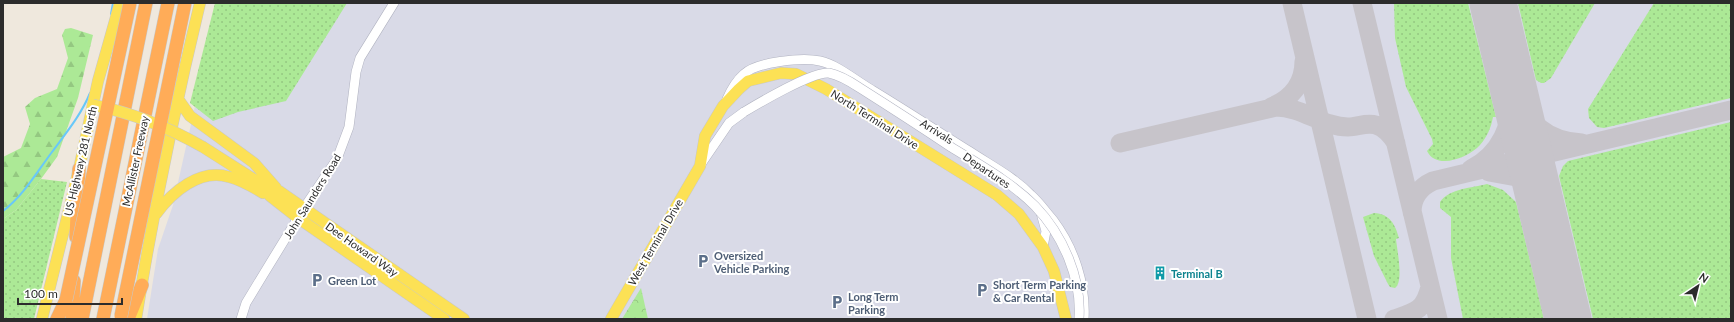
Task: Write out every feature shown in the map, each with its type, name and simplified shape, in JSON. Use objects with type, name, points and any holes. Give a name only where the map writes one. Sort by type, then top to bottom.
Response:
[{"type":"highway","points":[[61,319],[130,3]]},
{"type":"highway","name":"McAllister Freeway","points":[[82,319],[146,3]]},
{"type":"highway","name":"McAllister Freeway","points":[[103,319],[168,3]]},
{"type":"highway","points":[[123,318],[185,3]]},
{"type":"highway","points":[[72,319],[79,169]]},
{"type":"highway","points":[[123,318],[142,285]]},
{"type":"highway","points":[[57,319],[66,300]]},
{"type":"main road","name":"US Highway 281 North","points":[[42,319],[79,169],[98,81],[120,3]]},
{"type":"main road","points":[[136,319],[154,218],[178,99],[200,3]]},
{"type":"main road","name":"North Terminal Drive","points":[[700,166],[705,136],[723,106],[748,81],[781,73],[796,74],[826,89],[997,195],[1019,214],[1043,247],[1054,271],[1066,319]]},
{"type":"main road","points":[[178,99],[190,116],[254,163],[275,194]]},
{"type":"main road","name":"Dee Howard Way","points":[[93,105],[156,122],[204,147],[258,182],[413,290],[464,319]]},
{"type":"main road","name":"West Terminal Drive","points":[[611,319],[700,166]]},
{"type":"main road","points":[[154,218],[164,203],[178,189],[211,176],[229,176],[275,194]]},
{"type":"main road","name":"Dee Howard Way","points":[[413,290],[444,319]]},
{"type":"street","name":"John Saunders Road","points":[[241,319],[246,303],[340,153],[349,127],[356,72],[360,58],[394,3]]},
{"type":"street","name":"Arrivals","points":[[723,106],[732,88],[744,74],[760,65],[788,61],[819,61],[836,68],[1002,172],[1031,194],[1053,221],[1066,242],[1075,262],[1082,285],[1084,319]]},
{"type":"street","name":"Departures","points":[[700,166],[729,123],[744,112],[806,80],[828,73],[848,81],[1004,181],[1035,206],[1060,240],[1071,263],[1077,285],[1079,319]]},
{"type":"street","points":[[1031,194],[1042,216],[1046,231],[1043,247]]},
{"type":"shaded area","points":[[218,3],[1731,3],[1731,319],[147,319],[158,249],[173,205]]},
{"type":"green space","points":[[215,3],[347,3],[286,101],[238,112],[213,121],[190,103]]},
{"type":"green space","points":[[1394,3],[1468,3],[1496,117],[1493,117],[1485,139],[1475,150],[1468,154],[1453,160],[1445,161],[1432,157],[1427,151],[1433,144],[1432,139],[1406,87],[1395,38]]},
{"type":"green space","points":[[1518,3],[1595,3],[1551,78],[1544,83],[1536,80]]},
{"type":"green space","points":[[1654,3],[1731,3],[1731,98],[1604,128],[1597,127],[1589,118],[1588,109]]},
{"type":"green space","points":[[71,28],[93,35],[78,98],[57,157],[16,210],[3,219],[3,157],[21,148],[30,124],[25,107],[35,98],[57,89],[68,58],[62,35],[65,29]]},
{"type":"green space","points":[[1731,122],[1731,319],[1593,319],[1559,176],[1563,166],[1568,161]]},
{"type":"green space","points":[[41,179],[67,182],[34,319],[3,319],[3,219],[16,210]]},
{"type":"green space","points":[[1487,184],[1503,190],[1516,202],[1544,319],[1463,319],[1451,258],[1451,217],[1440,208],[1440,202],[1444,197],[1455,191]]},
{"type":"green space","points":[[1374,213],[1384,215],[1394,224],[1399,238],[1396,239],[1400,273],[1398,285],[1395,288],[1390,287],[1388,284],[1374,256],[1363,217]]},
{"type":"green space","points":[[641,288],[648,319],[622,319]]},
{"type":"waterway","points":[[111,14],[113,3]]},
{"type":"waterway","points":[[3,211],[17,198],[73,124],[90,93]]},
{"type":"taxiway","points":[[1292,3],[1367,319]]},
{"type":"taxiway","points":[[1362,3],[1438,319]]},
{"type":"taxiway","points":[[1271,107],[1285,100],[1295,89],[1302,76],[1304,61]]},
{"type":"taxiway","points":[[1471,169],[1491,154],[1504,135],[1511,113],[1513,88]]},
{"type":"taxiway","points":[[1515,91],[1532,121],[1540,128],[1558,139],[1582,143]]},
{"type":"taxiway","points":[[1120,143],[1276,107],[1295,110],[1339,126],[1352,127],[1369,124],[1376,125],[1388,132],[1396,143]]},
{"type":"taxiway","points":[[1412,212],[1415,197],[1424,186],[1433,181],[1731,110]]},
{"type":"taxiway","points":[[1489,172],[1522,178],[1538,192]]},
{"type":"taxiway","points":[[1394,319],[1413,312],[1422,306],[1428,295],[1430,287]]},
{"type":"runway","points":[[1493,3],[1568,319]]},
{"type":"place","name":"Oversized Vehicle Parking","points":[[703,261]]},
{"type":"place","name":"Terminal B","points":[[1160,273]]},
{"type":"place","name":"Green Lot","points":[[317,280]]},
{"type":"place","name":"Short Term Parking & Car Rental","points":[[982,290]]},
{"type":"place","name":"Long Term Parking","points":[[837,302]]}]
